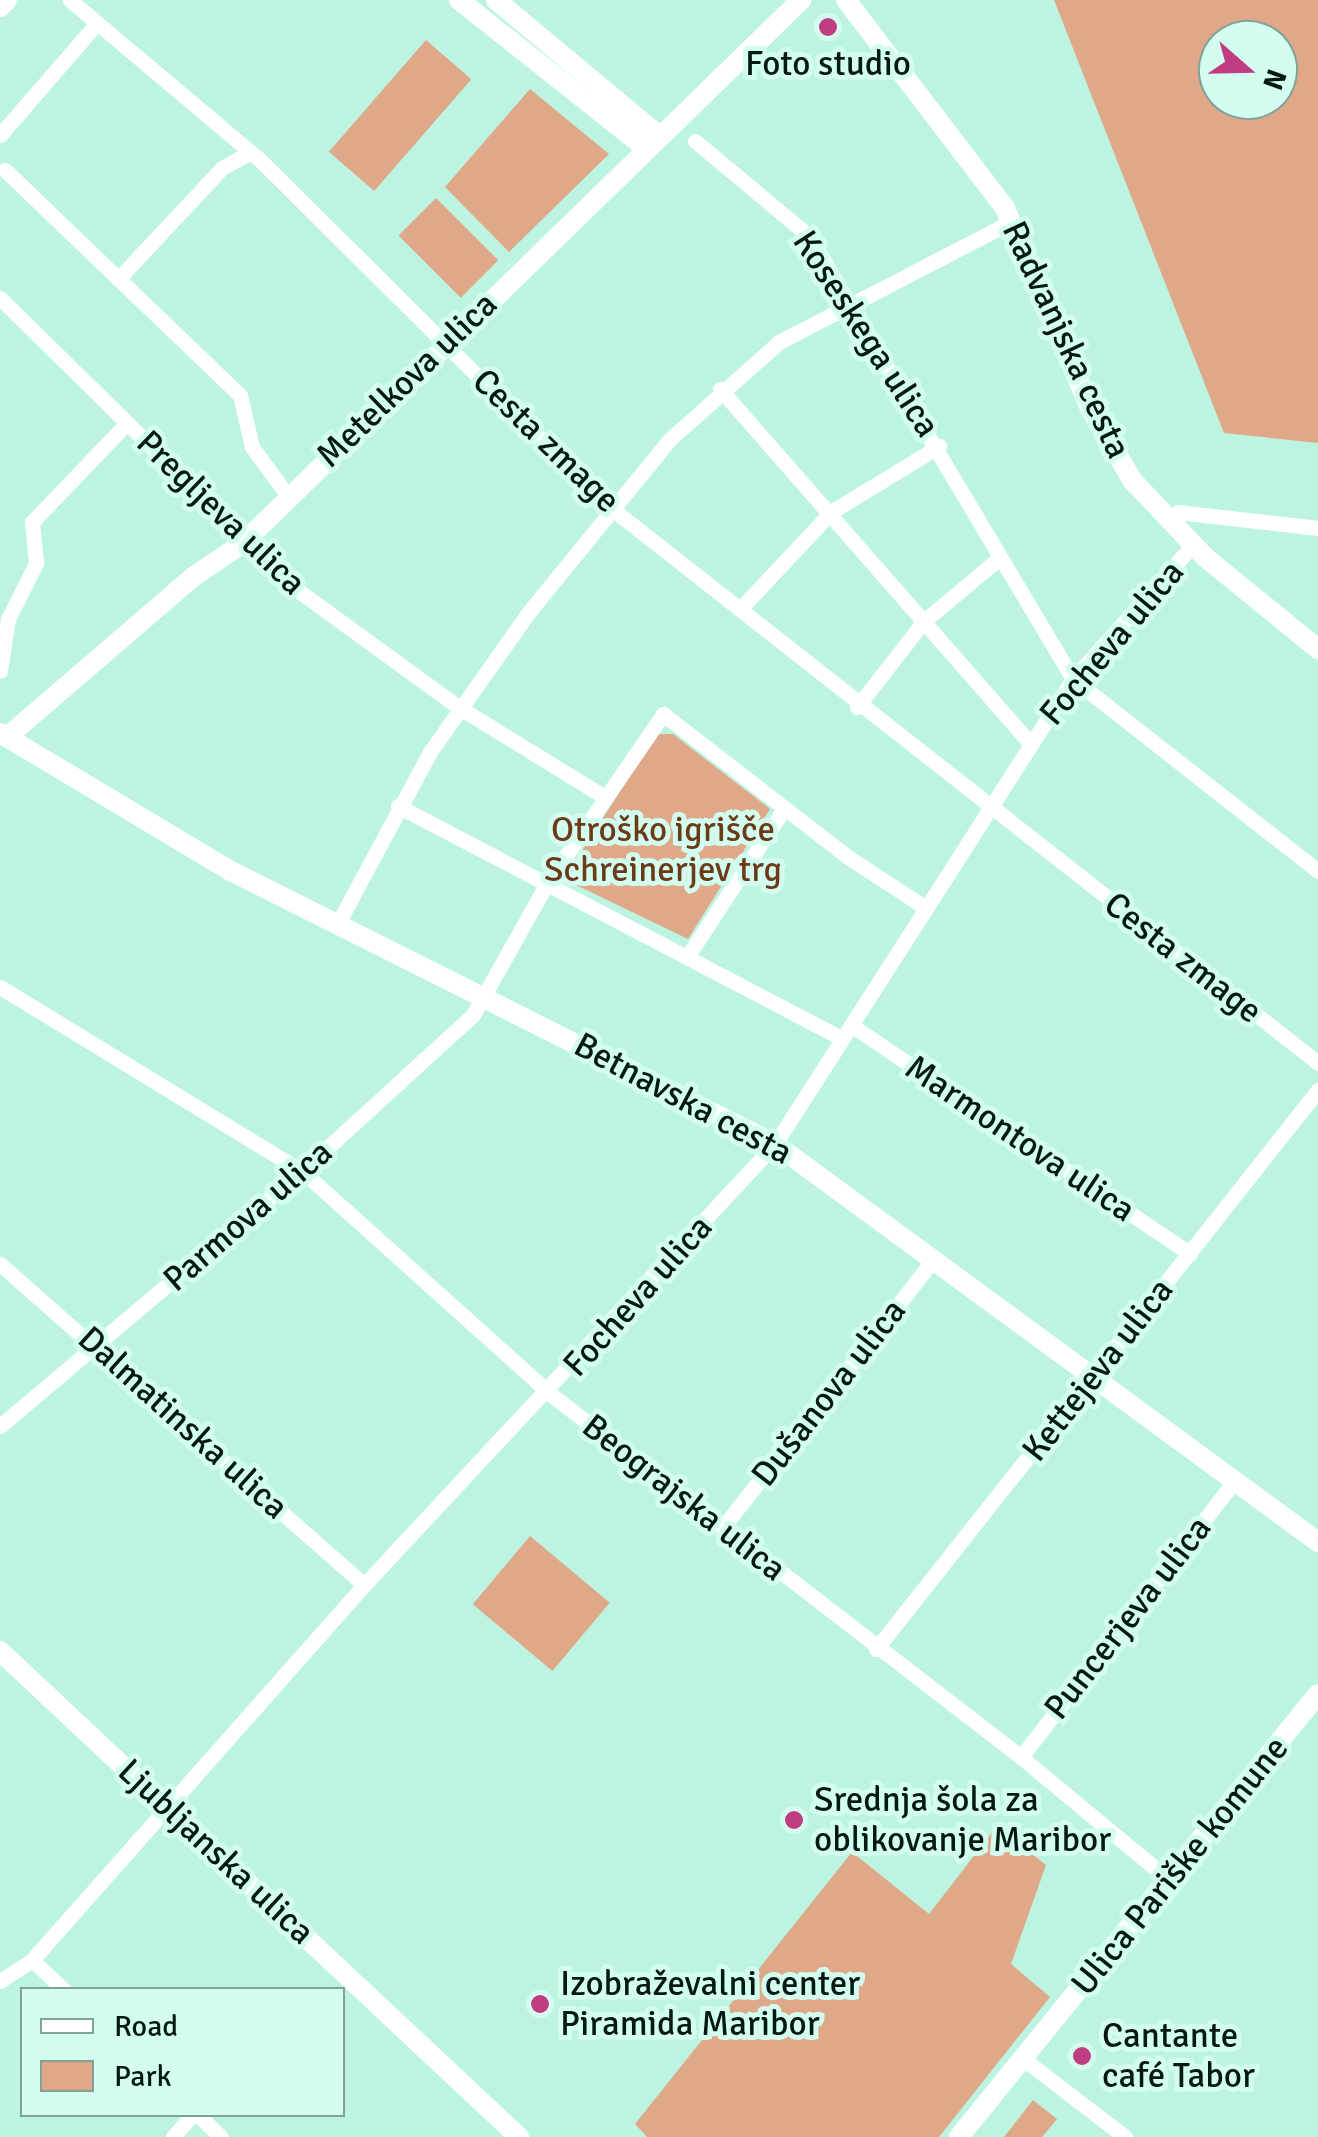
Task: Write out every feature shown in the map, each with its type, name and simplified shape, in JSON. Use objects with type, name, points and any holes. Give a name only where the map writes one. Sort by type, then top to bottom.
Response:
[{"type":"main road","points":[[0,6],[6,0]]},
{"type":"street","name":"Cesta zmage","points":[[70,0],[251,152],[611,508],[857,706],[1318,1063]]},
{"type":"street","points":[[459,0],[653,142]]},
{"type":"street","points":[[496,0],[653,142]]},
{"type":"street","name":"Metelkova ulica","points":[[2,738],[243,542],[801,0]]},
{"type":"street","name":"Radvanjska cesta","points":[[846,0],[979,168],[1012,220],[1106,440],[1168,522],[1318,649]]},
{"type":"street","points":[[0,135],[97,23]]},
{"type":"street","name":"Koseskega ulica","points":[[696,141],[809,236],[938,446],[997,560],[1073,679],[1318,872]]},
{"type":"street","points":[[118,279],[222,168],[251,152]]},
{"type":"street","points":[[5,170],[240,395],[252,446],[288,496]]},
{"type":"street","points":[[338,923],[398,806],[460,708],[611,508],[720,389],[779,342],[1012,220]]},
{"type":"street","name":"Pregljeva ulica","points":[[0,298],[243,542],[460,708],[603,796]]},
{"type":"street","points":[[720,389],[832,512],[1030,743]]},
{"type":"street","points":[[0,671],[8,620],[36,562],[32,522],[127,422]]},
{"type":"street","points":[[740,609],[832,512],[938,446]]},
{"type":"street","points":[[1168,522],[1178,512],[1318,528]]},
{"type":"street","name":"Focheva ulica","points":[[6,1977],[32,1960],[364,1585],[549,1394],[775,1144],[1073,679],[1193,545]]},
{"type":"street","points":[[857,706],[924,622],[997,560]]},
{"type":"street","name":"Parmova ulica","points":[[0,1426],[302,1172],[487,996],[547,884],[662,714],[784,809]]},
{"type":"street","name":"Betnavska cesta","points":[[2,738],[156,828],[775,1144],[1318,1542]]},
{"type":"street","name":"Marmontova ulica","points":[[398,806],[687,957],[846,1031],[1190,1254]]},
{"type":"street","points":[[687,957],[784,809],[926,908]]},
{"type":"street","name":"Beograjska ulica","points":[[0,987],[302,1172],[549,1394],[1021,1757],[1168,1880]]},
{"type":"street","name":"Kettejeva ulica","points":[[876,1648],[1318,1090]]},
{"type":"street","name":"Dušanova ulica","points":[[723,1527],[935,1258]]},
{"type":"street","name":"Dalmatinska ulica","points":[[0,1264],[98,1344],[364,1585]]},
{"type":"street","name":"Puncerjeva ulica","points":[[1021,1757],[1236,1480]]},
{"type":"street","name":"Ljubljanska ulica","points":[[0,1650],[519,2137]]},
{"type":"street","name":"Ulica Pariške komune","points":[[960,2137],[1318,1694]]},
{"type":"street","points":[[0,1960],[6,1977]]},
{"type":"street","points":[[32,1960],[61,1987]]},
{"type":"street","name":"Ulica Pariške komune","points":[[976,2137],[1030,2064],[1043,2039]]},
{"type":"street","points":[[1030,2064],[1125,2137]]},
{"type":"street","points":[[173,2137],[192,2117]]},
{"type":"street","points":[[198,2117],[221,2137]]},
{"type":"green space","points":[[1054,0],[1318,0],[1318,443],[1224,433]]},
{"type":"green space","points":[[426,40],[471,79],[374,191],[329,152]]},
{"type":"green space","points":[[530,89],[609,154],[509,252],[445,187]]},
{"type":"green space","points":[[436,198],[498,260],[461,298],[399,235]]},
{"type":"green space","name":"Otroško igrišče Schreinerjev trg","points":[[657,734],[673,734],[770,809],[688,939],[572,883],[567,874]]},
{"type":"green space","points":[[530,1536],[610,1603],[552,1671],[473,1604]]},
{"type":"green space","points":[[997,1826],[1046,1865],[1011,1964],[1050,1997],[939,2137],[647,2137],[635,2124],[852,1852],[929,1914]]},
{"type":"green space","points":[[1033,2100],[1057,2119],[1042,2137],[1004,2137]]},
{"type":"place","name":"Foto studio","points":[[828,27]]},
{"type":"place","name":"Srednja šola za oblikovanje Maribor","points":[[794,1820]]},
{"type":"place","name":"Izobraževalni center Piramida Maribor","points":[[540,2004]]},
{"type":"place","name":"Cantante café Tabor","points":[[1082,2056]]}]
